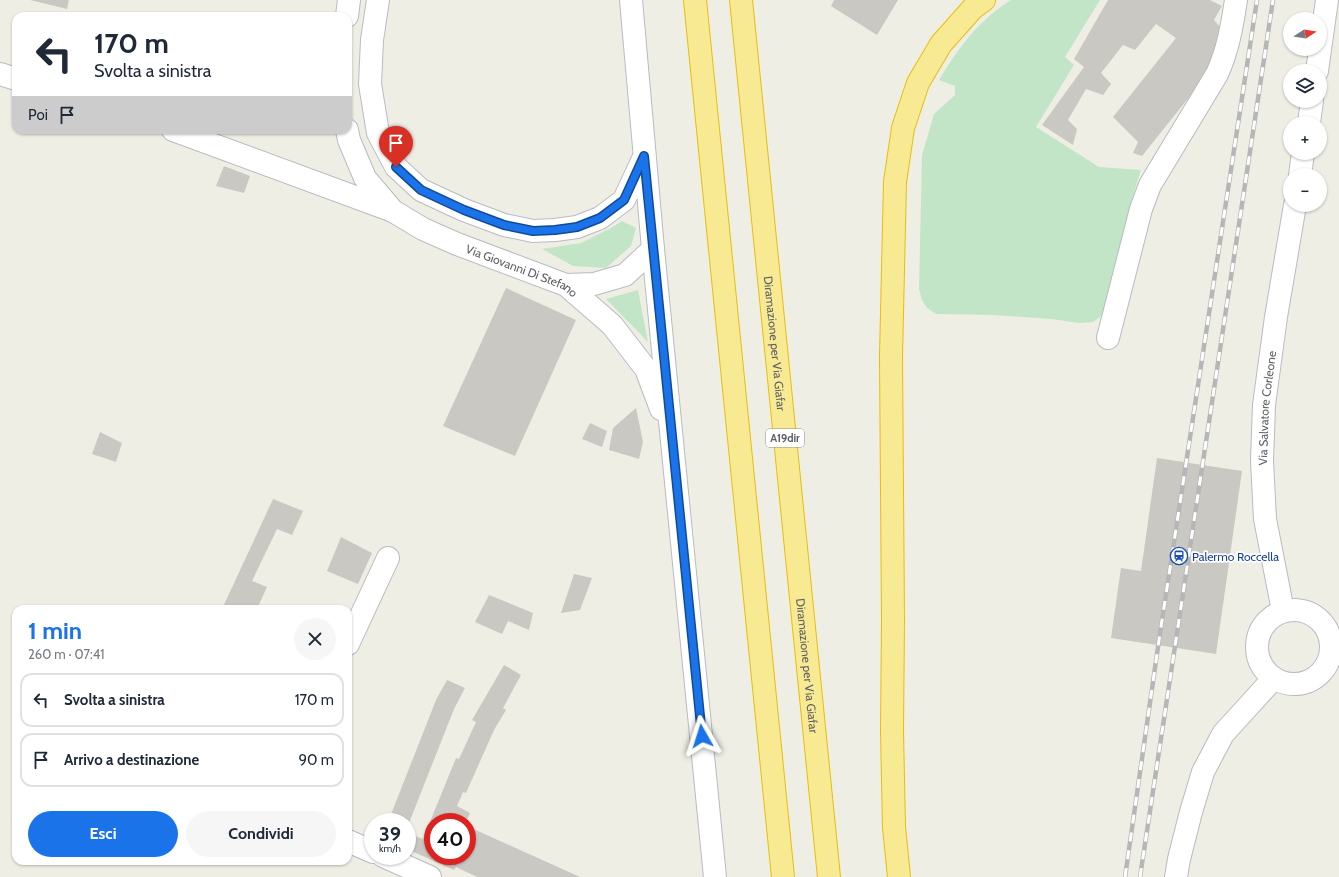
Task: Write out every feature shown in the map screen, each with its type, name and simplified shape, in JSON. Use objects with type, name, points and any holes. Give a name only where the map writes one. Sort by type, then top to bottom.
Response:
[{"type":"highway","points":[[695,0],[783,877]]},
{"type":"highway","name":"Diramazione per Via Giafar","points":[[741,0],[829,877]]},
{"type":"highway","points":[[899,877],[894,827],[892,731],[893,620],[891,357],[895,182],[903,128],[918,83],[941,44],[973,8],[984,0]]},
{"type":"street","points":[[348,12],[349,0]]},
{"type":"street","points":[[378,0],[372,40],[370,84],[378,133],[396,167],[421,190],[464,210],[504,225],[533,231],[577,227],[600,218],[624,200],[644,156]]},
{"type":"street","points":[[631,0],[653,249],[716,877]]},
{"type":"street","points":[[1108,338],[1141,209],[1150,185],[1217,74],[1224,59],[1236,0]]},
{"type":"street","points":[[1318,64],[1327,0]]},
{"type":"street","points":[[1331,0],[1339,3]]},
{"type":"street","points":[[0,74],[12,78]]},
{"type":"street","points":[[184,134],[393,211]]},
{"type":"street","name":"Via Giovanni Di Stefano","points":[[348,134],[365,178],[393,211],[423,229],[457,244],[566,285],[612,325],[646,369],[672,439]]},
{"type":"street","name":"Via Salvatore Corleone","points":[[1282,611],[1265,519],[1262,453],[1264,405],[1276,317],[1294,212]]},
{"type":"street","points":[[566,285],[594,284],[625,275],[653,249]]},
{"type":"street","points":[[352,635],[388,558]]},
{"type":"street","points":[[1294,609],[1305,611],[1324,623],[1329,633],[1335,656],[1318,675],[1308,682],[1296,684],[1285,683],[1274,678],[1265,670],[1259,660],[1257,648],[1259,636],[1264,625],[1272,616],[1282,611],[1294,609]]},
{"type":"street","points":[[1176,877],[1191,812],[1203,772],[1223,734],[1274,678]]},
{"type":"street","points":[[352,843],[364,848]]},
{"type":"street","points":[[403,865],[430,877]]},
{"type":"green space","points":[[1011,0],[1100,0],[1065,57],[1074,65],[1036,127],[1099,167],[1141,170],[1131,202],[1103,315],[1093,322],[1079,323],[1051,319],[994,315],[936,314],[927,308],[922,300],[919,289],[922,155],[934,114],[955,95],[955,86],[939,80],[962,46],[979,26],[999,8]]},
{"type":"green space","points":[[622,221],[636,228],[631,246],[606,268],[573,266],[542,249],[581,243]]},
{"type":"green space","points":[[638,290],[648,342],[606,299]]},
{"type":"building","points":[[30,0],[69,0],[67,9]]},
{"type":"building","points":[[834,0],[898,0],[877,35],[831,6]]},
{"type":"building","points":[[1108,0],[1210,0],[1222,6],[1214,20],[1221,28],[1218,61],[1142,156],[1133,153],[1138,142],[1113,117],[1176,38],[1156,24],[1135,50],[1123,45],[1101,73],[1111,84],[1103,95],[1086,89],[1068,120],[1077,129],[1073,145],[1042,125],[1084,67],[1074,59]]},
{"type":"building","points":[[224,166],[250,176],[244,193],[216,186]]},
{"type":"building","points":[[506,288],[576,320],[515,456],[443,426]]},
{"type":"building","points":[[636,408],[643,442],[639,459],[609,450],[613,428]]},
{"type":"building","points":[[590,423],[607,431],[602,447],[582,439]]},
{"type":"building","points":[[100,432],[122,443],[116,462],[92,454]]},
{"type":"building","points":[[1157,458],[1242,471],[1216,654],[1111,638],[1121,568],[1141,571]]},
{"type":"building","points":[[273,499],[303,511],[292,535],[277,529],[252,581],[267,587],[259,605],[224,605]]},
{"type":"building","points":[[341,537],[372,553],[358,584],[327,571]]},
{"type":"building","points":[[574,574],[592,578],[580,610],[561,613]]},
{"type":"building","points":[[489,595],[533,613],[529,630],[508,621],[502,634],[475,622]]},
{"type":"building","points":[[504,665],[521,675],[503,708],[506,710],[494,730],[466,793],[463,792],[457,806],[470,813],[434,813],[456,758],[459,759],[476,722],[472,720]]},
{"type":"building","points":[[447,680],[465,688],[454,709],[413,813],[392,813],[436,700]]},
{"type":"building","points":[[476,830],[580,877],[477,877],[456,867],[454,870],[443,865],[476,865]]},
{"type":"building","points":[[416,836],[423,839],[424,837],[424,857],[416,853]]},
{"type":"railway","points":[[1125,877],[1159,640],[1257,0]]},
{"type":"railway","points":[[1140,877],[1273,0]]},
{"type":"place","name":"Palermo Roccella","points":[[1179,556]]},
{"type":"route","points":[[396,167],[421,190],[464,210],[504,225],[533,231],[577,227],[600,218],[624,200],[644,156],[702,736]]}]
